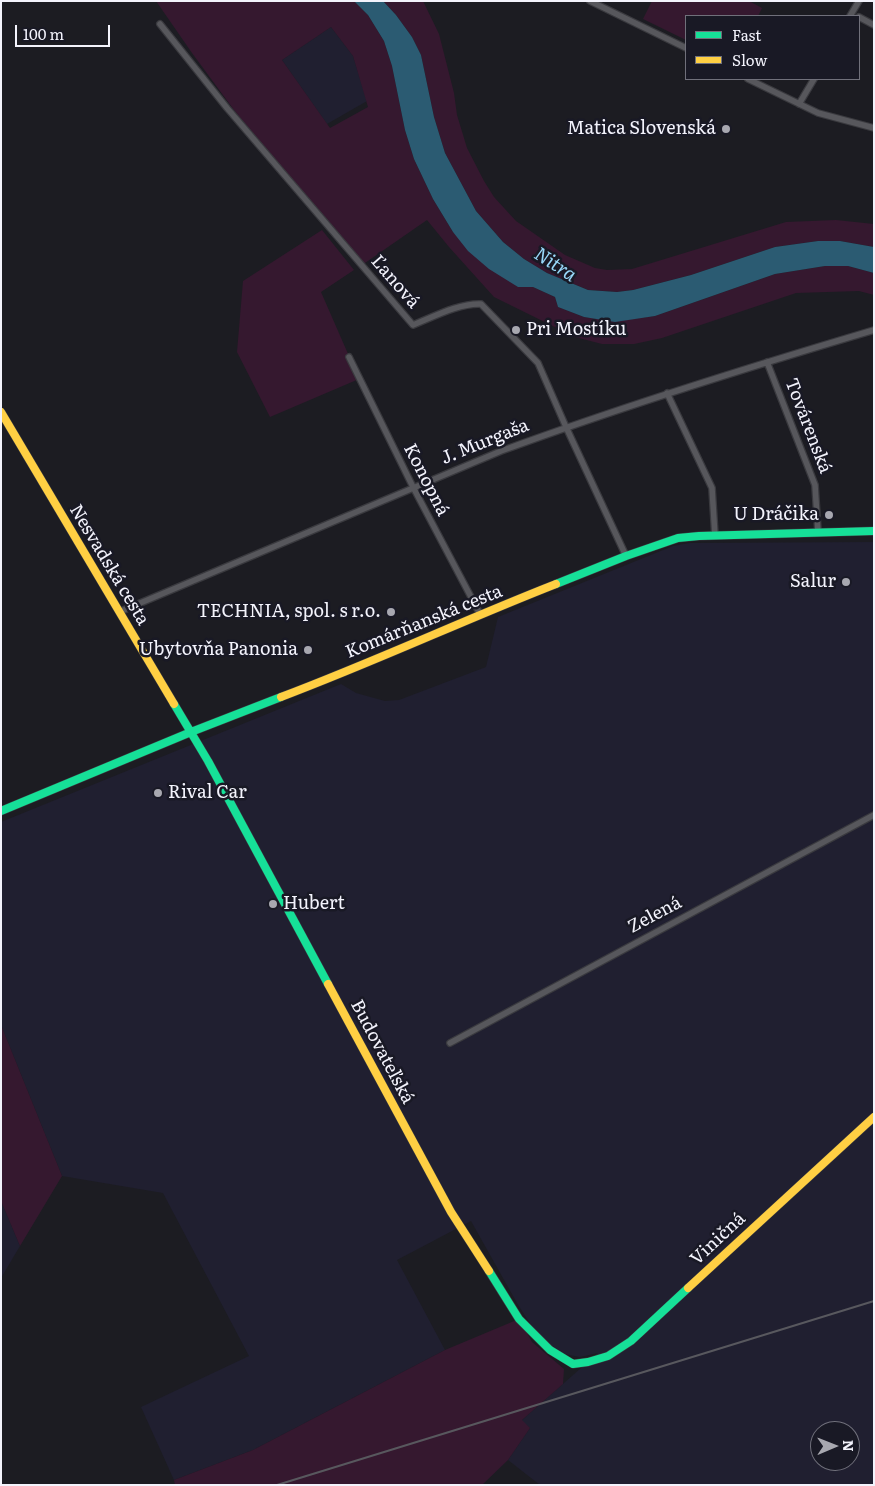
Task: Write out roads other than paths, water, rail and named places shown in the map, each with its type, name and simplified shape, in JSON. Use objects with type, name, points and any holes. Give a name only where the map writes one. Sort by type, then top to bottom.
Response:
[{"type":"street","points":[[590,1],[685,48]]},
{"type":"street","points":[[854,15],[859,1]]},
{"type":"street","points":[[860,19],[874,25]]},
{"type":"street","name":"Ľanová","points":[[160,24],[227,108],[413,325],[463,306],[481,304],[538,362],[626,556]]},
{"type":"street","points":[[750,80],[818,113],[874,128]]},
{"type":"street","points":[[799,104],[813,80]]},
{"type":"street","name":"J. Murgaša","points":[[119,612],[501,451],[667,393],[874,330]]},
{"type":"street","name":"Konopná","points":[[349,357],[413,487],[480,614]]},
{"type":"street","name":"Továrenská","points":[[767,362],[815,485],[818,532]]},
{"type":"street","points":[[667,393],[712,488],[714,536]]},
{"type":"street","name":"Nesvadská cesta","points":[[1,412],[192,732]]},
{"type":"street","name":"Komárňanská cesta","points":[[1,811],[192,732],[290,694],[480,614],[626,556],[678,538],[874,531]]},
{"type":"street","name":"Budovateľská","points":[[192,732],[451,1212],[519,1319],[545,1346],[573,1364]]},
{"type":"street","name":"Zelená","points":[[450,1043],[874,814]]},
{"type":"street","name":"Viničná","points":[[573,1364],[608,1356],[631,1341],[874,1117]]},
{"type":"water","points":[[354,1],[383,1],[412,37],[421,55],[434,117],[445,153],[476,211],[503,242],[524,259],[547,273],[588,290],[617,292],[633,290],[691,275],[775,247],[818,241],[840,241],[874,247],[874,273],[848,266],[825,266],[775,274],[655,316],[615,322],[584,317],[558,307],[555,297],[533,287],[518,287],[489,269],[468,251],[453,232],[433,199],[414,159],[405,130],[392,66],[384,41],[368,15]]},
{"type":"railway","points":[[277,1485],[874,1301]]},
{"type":"place","name":"Matica Slovenská","points":[[726,129]]},
{"type":"place","name":"Pri Mostíku","points":[[516,330]]},
{"type":"place","name":"U Dráčika","points":[[829,515]]},
{"type":"place","name":"Salur","points":[[846,582]]},
{"type":"place","name":"TECHNIA, spol. s r.o.","points":[[391,612]]},
{"type":"place","name":"Ubytovňa Panonia","points":[[308,650]]},
{"type":"place","name":"Rival Car","points":[[158,793]]},
{"type":"place","name":"Hubert","points":[[273,904]]},
{"type":"water label","name":"Nitra","points":[[555,265]]}]
